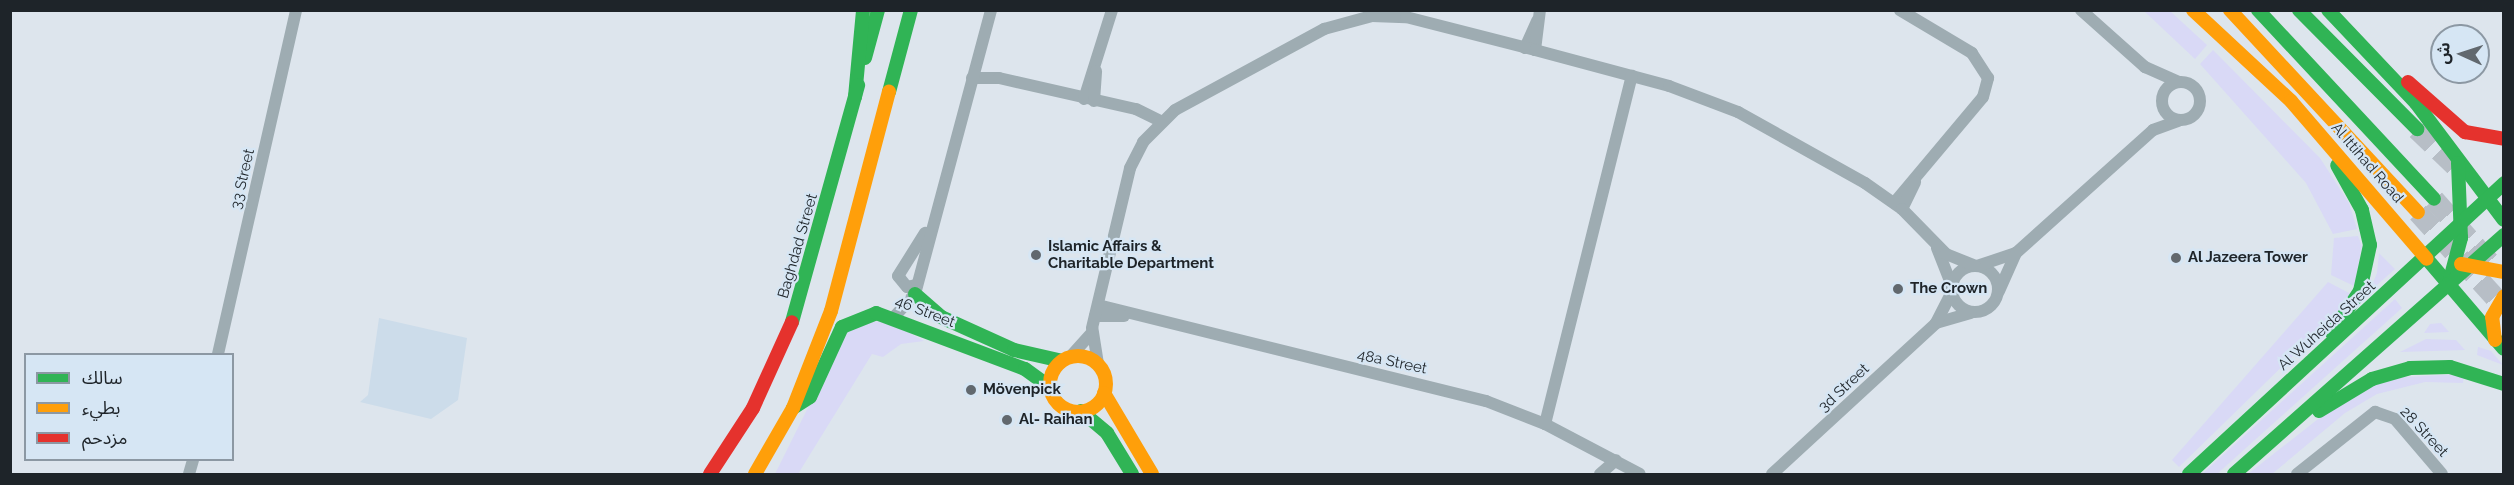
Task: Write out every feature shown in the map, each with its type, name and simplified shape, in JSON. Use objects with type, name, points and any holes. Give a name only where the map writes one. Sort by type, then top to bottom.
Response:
[{"type":"main road","points":[[855,96],[863,10]]},
{"type":"main road","name":"Baghdad Street","points":[[710,474],[753,408],[798,310],[878,10]]},
{"type":"main road","points":[[755,474],[793,408],[831,311],[911,10]]},
{"type":"main road","points":[[882,122],[924,10]]},
{"type":"main road","name":"Al Ittihad Road","points":[[2193,10],[2253,62],[2313,125],[2499,344]]},
{"type":"main road","name":"Al Ittihad Road","points":[[2230,10],[2418,212]]},
{"type":"main road","name":"Al Ittihad Road","points":[[2258,10],[2434,199]]},
{"type":"main road","points":[[2299,10],[2417,129]]},
{"type":"main road","points":[[2328,10],[2390,72],[2456,154],[2504,220]]},
{"type":"main road","points":[[2390,72],[2423,93],[2465,132],[2504,139]]},
{"type":"main road","points":[[2311,362],[2360,291],[2370,245],[2362,210],[2313,125]]},
{"type":"main road","points":[[2448,285],[2455,263],[2462,225],[2456,154]]},
{"type":"main road","name":"Al Wuheida Street","points":[[2188,474],[2427,258],[2504,183]]},
{"type":"main road","points":[[2234,474],[2504,236]]},
{"type":"main road","points":[[2427,258],[2504,272]]},
{"type":"main road","name":"46 Street","points":[[916,290],[933,314],[1014,350],[1066,359]]},
{"type":"main road","points":[[2499,344],[2492,317],[2504,297]]},
{"type":"main road","name":"46 Street","points":[[793,408],[810,397],[842,327],[866,314],[895,316],[1025,369],[1050,387]]},
{"type":"main road","points":[[1104,393],[1095,406],[1081,411],[1064,408],[1050,387],[1066,359],[1098,364],[1104,393],[1125,437],[1152,474]]},
{"type":"main road","points":[[2284,431],[2372,379],[2410,368],[2450,367],[2504,384]]},
{"type":"main road","points":[[1081,411],[1107,433],[1132,474]]},
{"type":"street","name":"33 Street","points":[[218,353],[296,10]]},
{"type":"street","points":[[895,316],[916,290],[991,10]]},
{"type":"street","points":[[1089,100],[1112,10]]},
{"type":"street","points":[[1898,206],[1974,107],[1982,75],[1962,48],[1900,10]]},
{"type":"street","points":[[1938,248],[1958,305],[1971,313],[1986,310],[1998,292],[2016,253],[2145,136],[2196,114],[2201,102],[2192,85],[2145,67],[2081,10]]},
{"type":"street","points":[[1098,364],[1091,334],[1130,168],[1157,125],[1323,29],[1372,15],[1411,14],[1632,76],[1770,128],[1898,206],[1938,248],[1995,278],[1998,292]]},
{"type":"street","points":[[1530,49],[1538,16]]},
{"type":"street","points":[[2145,67],[2162,99],[2167,114],[2178,121]]},
{"type":"street","points":[[973,72],[1129,110],[1157,125]]},
{"type":"street","points":[[1545,424],[1632,76]]},
{"type":"street","points":[[2145,136],[2162,99],[2179,81]]},
{"type":"street","points":[[916,290],[903,285],[900,270],[919,245],[940,195]]},
{"type":"street","points":[[1952,289],[1957,274],[2016,253]]},
{"type":"street","name":"3d Street","points":[[1772,474],[1936,323],[1952,289]]},
{"type":"street","name":"48a Street","points":[[1096,310],[1454,391],[1545,424],[1640,474]]},
{"type":"street","name":"3d Street","points":[[1936,323],[1971,313]]},
{"type":"street","points":[[1066,359],[1091,334]]},
{"type":"street","name":"28 Street","points":[[2297,474],[2375,412],[2395,419],[2442,474]]},
{"type":"street","points":[[1600,474],[1616,460]]},
{"type":"shaded area","points":[[2144,11],[2170,11],[2207,45],[2195,59]]},
{"type":"shaded area","points":[[2213,50],[2320,158],[2349,203],[2357,229],[2333,234],[2306,183],[2200,64]]},
{"type":"shaded area","points":[[2358,236],[2362,246],[2354,286],[2331,275],[2334,238]]},
{"type":"shaded area","points":[[2379,253],[2395,269],[2369,292],[2377,273]]},
{"type":"shaded area","points":[[2328,282],[2351,294],[2333,317],[2179,467],[2172,460]]},
{"type":"shaded area","points":[[2395,299],[2402,308],[2217,474],[2202,474]]},
{"type":"shaded area","points":[[379,318],[467,338],[458,400],[431,419],[360,402],[368,395]]},
{"type":"shaded area","points":[[888,321],[924,341],[901,344],[883,357],[872,354],[798,474],[775,474],[845,333],[866,322]]},
{"type":"shaded area","points":[[2441,323],[2449,332],[2424,333],[2430,324]]},
{"type":"shaded area","points":[[2426,339],[2456,340],[2465,350],[2400,352]]},
{"type":"shaded area","points":[[2478,347],[2491,351],[2503,365],[2477,355]]},
{"type":"shaded area","points":[[2464,374],[2463,383],[2425,382],[2377,394],[2345,413],[2272,474],[2248,474],[2332,408],[2387,378]]},
{"type":"tunnel","points":[[2417,129],[2464,174]]},
{"type":"tunnel","points":[[2434,199],[2495,268]]},
{"type":"tunnel","points":[[2418,212],[2504,307]]},
{"type":"traffic: fast","points":[[855,97],[863,10]]},
{"type":"traffic: fast","points":[[865,58],[878,10]]},
{"type":"traffic: fast","points":[[889,92],[911,10]]},
{"type":"traffic: fast","points":[[2258,10],[2434,199]]},
{"type":"traffic: fast","points":[[2299,10],[2417,129]]},
{"type":"traffic: fast","points":[[2328,10],[2416,103],[2504,220]]},
{"type":"traffic: fast","points":[[792,322],[858,85]]},
{"type":"traffic: fast","points":[[2449,283],[2461,238],[2458,163]]},
{"type":"traffic: fast","points":[[2332,333],[2360,291],[2370,245],[2362,210],[2337,165]]},
{"type":"traffic: fast","points":[[2189,474],[2504,183]]},
{"type":"traffic: fast","points":[[2234,474],[2504,235]]},
{"type":"traffic: fast","points":[[2427,259],[2504,349]]},
{"type":"traffic: fast","points":[[915,294],[941,317],[1014,350],[1062,361]]},
{"type":"traffic: fast","points":[[793,408],[810,397],[842,327],[876,313],[1025,369],[1050,387]]},
{"type":"traffic: fast","points":[[2319,411],[2372,379],[2410,368],[2450,367],[2504,384]]},
{"type":"traffic: fast","points":[[1081,411],[1107,433],[1132,474]]},
{"type":"traffic: slow","points":[[2193,10],[2291,101],[2427,259]]},
{"type":"traffic: slow","points":[[2230,10],[2418,212]]},
{"type":"traffic: slow","points":[[755,474],[793,408],[831,311],[889,92]]},
{"type":"traffic: slow","points":[[2461,264],[2504,272]]},
{"type":"traffic: slow","points":[[2495,340],[2492,317],[2504,296]]},
{"type":"traffic: slow","points":[[1078,356],[1089,358],[1098,364],[1104,373],[1106,384],[1104,395],[1098,404],[1089,410],[1078,412],[1067,410],[1058,404],[1052,395],[1050,384],[1052,373],[1058,364],[1067,358],[1078,356]]},
{"type":"traffic: slow","points":[[1104,393],[1152,474]]},
{"type":"traffic: jam","points":[[2408,82],[2465,132],[2504,139]]},
{"type":"traffic: jam","points":[[710,474],[753,408],[792,322]]},
{"type":"place","name":"Islamic Affairs & Charitable Department","points":[[1036,255]]},
{"type":"place","name":"Al Jazeera Tower","points":[[2176,258]]},
{"type":"place","name":"The Crown","points":[[1898,289]]},
{"type":"place","name":"Mövenpick","points":[[971,390]]},
{"type":"place","name":"Al- Raihan","points":[[1007,420]]}]
